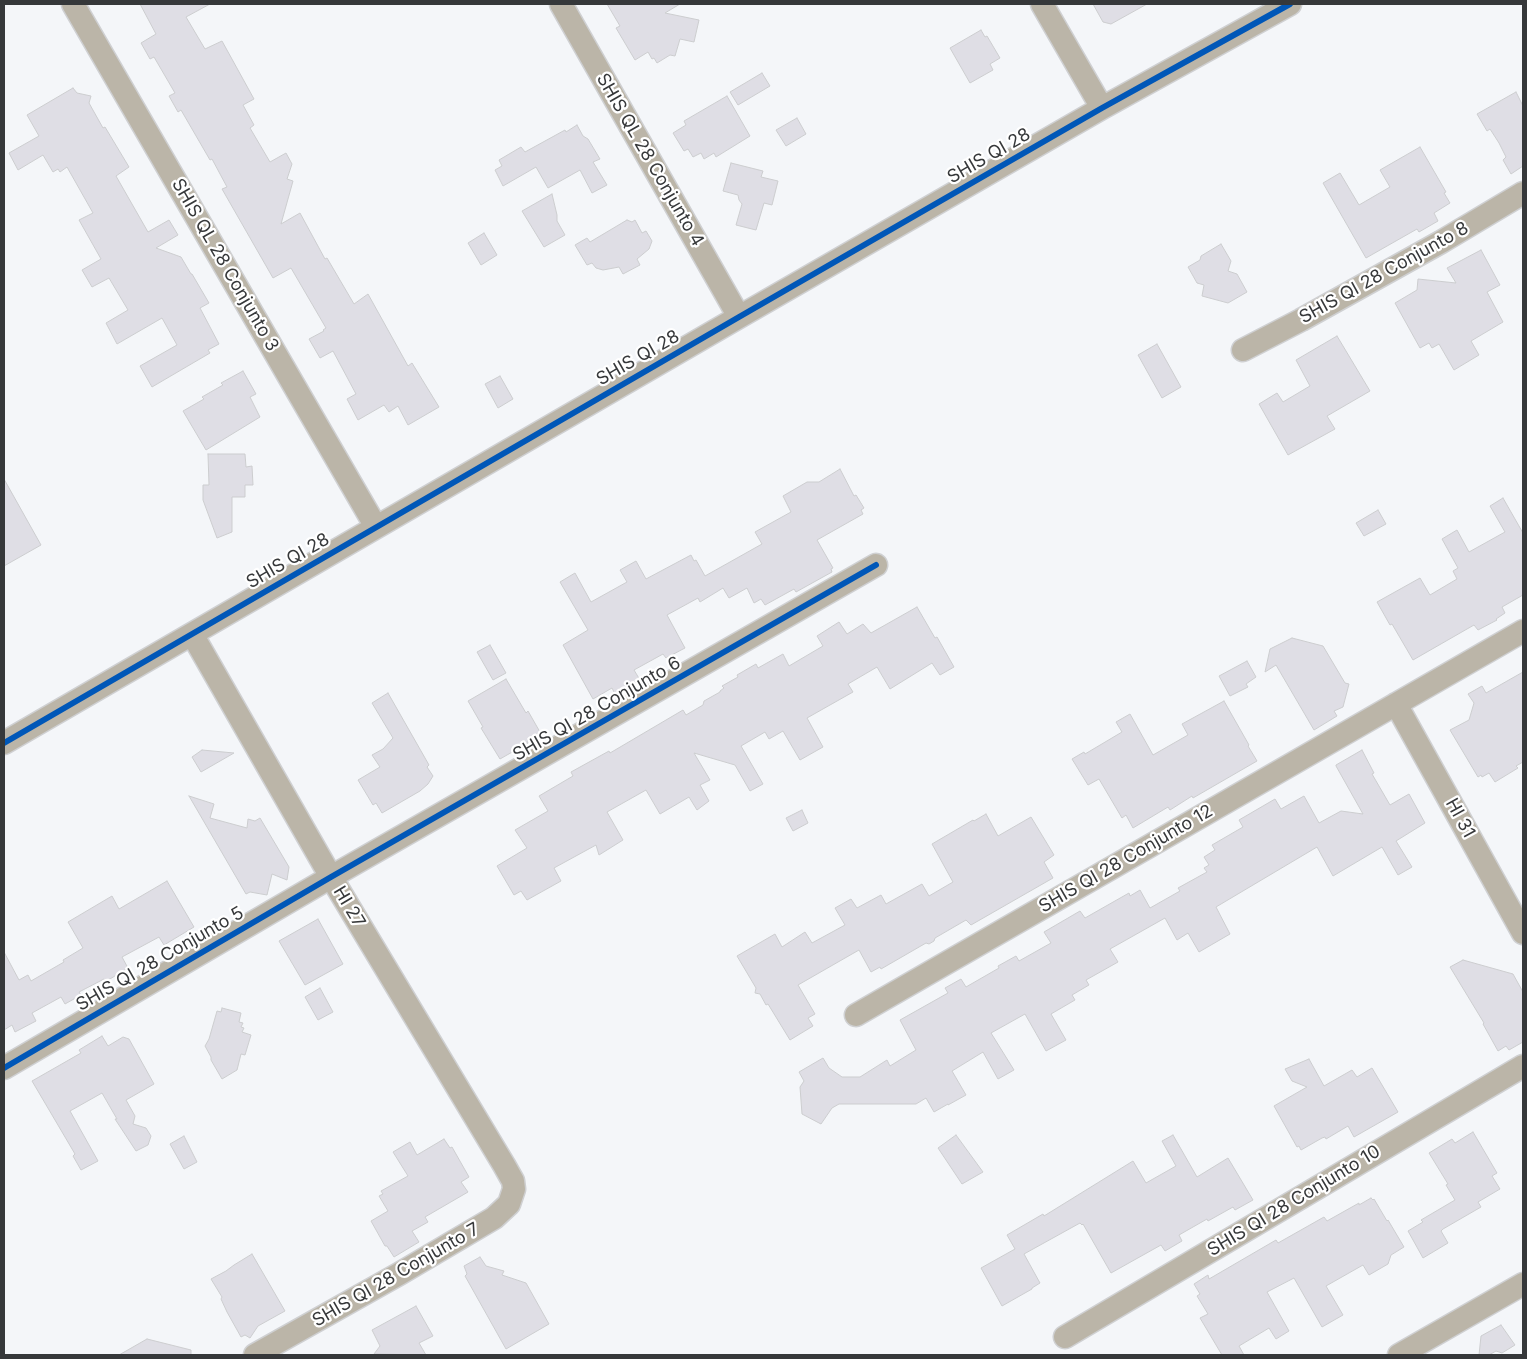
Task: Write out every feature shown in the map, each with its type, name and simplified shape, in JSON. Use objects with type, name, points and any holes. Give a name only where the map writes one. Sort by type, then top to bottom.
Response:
[{"type":"street","name":"SHIS QL 28 Conjunto 3","points":[[73,4],[376,527]]},
{"type":"street","name":"SHIS QL 28 Conjunto 4","points":[[561,4],[739,317]]},
{"type":"street","points":[[1042,4],[1102,108]]},
{"type":"street","name":"SHIS QI 28","points":[[7,734],[192,634],[1102,108],[1290,4]]},
{"type":"street","name":"SHIS QI 28 Conjunto 8","points":[[1243,350],[1441,242],[1523,192]]},
{"type":"street","name":"SHIS QI 28 Conjunto 6","points":[[331,877],[876,565]]},
{"type":"street","name":"SHIS QI 28 Conjunto 12","points":[[856,1015],[1523,631]]},
{"type":"street","name":"HI 27","points":[[192,634],[331,877],[511,1177]]},
{"type":"street","name":"HI 31","points":[[1396,704],[1523,932]]},
{"type":"street","name":"SHIS QI 28 Conjunto 5","points":[[4,1068],[331,877]]},
{"type":"street","name":"SHIS QI 28 Conjunto 10","points":[[1065,1337],[1523,1066]]},
{"type":"street","name":"SHIS QI 28 Conjunto 7","points":[[255,1355],[494,1218],[512,1200],[514,1190],[511,1177]]},
{"type":"street","points":[[1399,1355],[1523,1284]]},
{"type":"building","points":[[140,4],[210,4],[186,17],[205,49],[222,41],[254,99],[243,105],[254,125],[250,128],[270,162],[286,153],[292,164],[287,179],[293,181],[281,224],[300,213],[325,259],[327,258],[354,304],[368,294],[408,366],[412,363],[439,407],[408,425],[398,406],[389,412],[384,405],[358,420],[347,399],[356,394],[333,351],[320,358],[309,339],[326,328],[291,268],[273,278],[222,189],[227,187],[212,159],[210,160],[181,110],[178,112],[169,96],[175,93],[154,57],[150,59],[141,43],[156,34]]},
{"type":"building","points":[[607,4],[680,4],[665,13],[699,20],[694,42],[680,39],[675,56],[670,55],[657,63],[648,52],[635,60],[616,28],[620,26]]},
{"type":"building","points":[[1093,4],[1147,4],[1111,24],[1103,22]]},
{"type":"building","points":[[981,30],[985,37],[987,36],[1000,58],[990,64],[993,70],[970,83],[950,48]]},
{"type":"building","points":[[762,73],[770,86],[738,105],[730,92]]},
{"type":"building","points":[[73,88],[77,93],[91,96],[89,103],[129,167],[116,176],[148,232],[169,220],[178,235],[156,248],[181,257],[209,303],[200,308],[219,344],[208,350],[210,353],[152,387],[140,366],[177,345],[162,318],[117,344],[106,323],[128,310],[109,278],[92,287],[82,270],[101,259],[79,220],[93,213],[67,167],[60,172],[58,169],[53,172],[43,155],[18,170],[9,153],[39,136],[27,115]]},
{"type":"building","points":[[1516,92],[1523,106],[1523,166],[1511,174],[1503,160],[1506,157],[1499,143],[1490,129],[1487,131],[1477,114]]},
{"type":"building","points":[[727,96],[750,136],[716,157],[714,153],[704,159],[701,153],[693,157],[688,149],[684,151],[673,133],[686,125],[684,121]]},
{"type":"building","points":[[797,118],[806,134],[786,146],[776,130]]},
{"type":"building","points":[[577,125],[600,159],[593,162],[607,185],[592,193],[580,170],[548,188],[536,167],[503,186],[495,170],[502,166],[499,160],[521,147],[525,152]]},
{"type":"building","points":[[1420,147],[1446,192],[1444,193],[1450,203],[1434,213],[1438,221],[1419,232],[1417,229],[1366,258],[1323,183],[1340,173],[1359,205],[1390,187],[1380,170]]},
{"type":"building","points":[[731,163],[763,171],[761,177],[778,181],[772,205],[764,203],[756,230],[736,225],[742,204],[738,195],[723,191]]},
{"type":"building","points":[[552,194],[557,221],[565,235],[544,247],[522,211]]},
{"type":"building","points":[[627,220],[632,222],[635,220],[642,233],[646,231],[652,241],[649,249],[637,259],[640,265],[623,274],[619,267],[603,270],[596,268],[592,263],[587,265],[575,245],[587,238],[590,242]]},
{"type":"building","points":[[484,233],[497,255],[481,265],[468,243]]},
{"type":"building","points":[[1221,244],[1231,261],[1228,271],[1237,274],[1247,292],[1228,303],[1202,296],[1204,285],[1197,283],[1188,267],[1200,260],[1201,256]]},
{"type":"building","points":[[1481,250],[1500,285],[1487,292],[1503,322],[1471,341],[1479,355],[1454,370],[1439,344],[1432,348],[1429,343],[1420,348],[1395,303],[1417,290],[1418,279],[1456,283],[1447,268]]},
{"type":"building","points":[[1337,336],[1370,391],[1327,416],[1335,429],[1288,455],[1259,404],[1277,393],[1283,402],[1310,386],[1296,360]]},
{"type":"building","points":[[1157,344],[1181,387],[1162,398],[1138,355]]},
{"type":"building","points":[[243,371],[256,394],[250,397],[260,417],[206,450],[183,411],[223,385],[221,383]]},
{"type":"building","points":[[500,376],[513,399],[498,408],[485,384]]},
{"type":"building","points":[[208,454],[245,454],[246,467],[252,466],[253,485],[245,485],[245,497],[232,497],[232,532],[217,538],[203,500],[203,485],[209,485]]},
{"type":"building","points":[[840,469],[854,496],[856,495],[864,508],[861,510],[863,514],[817,540],[833,568],[831,569],[832,572],[796,592],[794,589],[765,605],[761,599],[754,603],[747,588],[729,598],[723,588],[700,602],[698,598],[667,615],[685,648],[666,658],[663,654],[634,670],[640,680],[615,694],[612,688],[593,699],[563,645],[588,630],[560,582],[575,573],[591,602],[627,582],[620,570],[636,561],[646,579],[691,555],[705,576],[762,544],[755,532],[791,512],[783,496],[807,482],[819,482]]},
{"type":"building","points":[[4,479],[41,545],[4,566]]},
{"type":"building","points":[[1503,498],[1523,533],[1523,595],[1502,607],[1505,613],[1497,620],[1478,630],[1474,625],[1413,660],[1377,602],[1420,578],[1430,595],[1457,579],[1453,571],[1458,568],[1442,539],[1457,530],[1469,552],[1505,532],[1490,506]]},
{"type":"building","points":[[1378,510],[1386,524],[1364,536],[1356,523]]},
{"type":"building","points":[[917,607],[954,667],[940,675],[932,663],[890,689],[877,667],[848,684],[853,692],[807,718],[823,747],[800,760],[783,731],[769,739],[765,732],[741,746],[763,784],[750,791],[735,765],[694,753],[710,780],[700,785],[709,801],[697,810],[689,797],[660,814],[646,790],[607,812],[623,840],[599,855],[596,845],[554,868],[561,881],[527,900],[521,891],[514,895],[497,866],[527,848],[515,830],[548,811],[539,796],[573,776],[571,772],[609,751],[610,753],[683,710],[686,715],[703,705],[704,701],[720,692],[724,688],[722,686],[738,677],[737,675],[756,664],[758,668],[783,654],[789,666],[823,646],[817,636],[839,622],[847,634],[863,624],[871,633]]},
{"type":"building","points":[[1292,638],[1323,646],[1345,683],[1349,684],[1343,707],[1334,711],[1337,716],[1314,730],[1276,665],[1265,672],[1270,649]]},
{"type":"building","points":[[490,645],[506,673],[493,680],[477,652]]},
{"type":"building","points":[[1247,661],[1256,677],[1246,684],[1248,687],[1230,696],[1219,676]]},
{"type":"building","points":[[1523,672],[1523,762],[1516,766],[1518,768],[1495,782],[1489,773],[1478,777],[1450,730],[1469,720],[1474,703],[1468,694],[1482,686],[1486,693]]},
{"type":"building","points":[[506,679],[526,713],[528,711],[540,732],[527,741],[528,743],[500,759],[481,728],[483,727],[468,701]]},
{"type":"building","points":[[388,693],[429,765],[427,767],[433,776],[420,791],[382,813],[376,803],[373,805],[358,780],[380,767],[372,755],[383,749],[393,738],[372,703]]},
{"type":"building","points":[[1224,701],[1257,761],[1193,798],[1192,796],[1170,810],[1168,807],[1133,828],[1126,815],[1122,818],[1099,779],[1088,785],[1072,759],[1084,752],[1085,754],[1122,732],[1116,722],[1130,714],[1153,755],[1188,735],[1182,724]]},
{"type":"building","points":[[202,750],[234,753],[201,772],[192,757]]},
{"type":"building","points":[[1362,750],[1374,773],[1372,774],[1390,805],[1409,794],[1425,823],[1396,841],[1412,867],[1398,875],[1382,847],[1333,876],[1317,847],[1216,907],[1230,934],[1199,952],[1188,933],[1177,940],[1165,918],[1110,949],[1118,962],[1086,980],[1089,985],[1072,995],[1075,1000],[1051,1014],[1066,1040],[1046,1051],[1025,1014],[991,1033],[1014,1070],[998,1079],[983,1052],[952,1071],[966,1095],[948,1105],[934,1112],[926,1098],[916,1104],[839,1104],[832,1108],[821,1124],[802,1114],[800,1087],[804,1081],[799,1072],[823,1058],[829,1068],[842,1077],[860,1077],[887,1060],[890,1066],[916,1050],[900,1020],[948,993],[945,988],[961,979],[966,987],[1016,956],[1019,961],[1051,943],[1044,932],[1080,911],[1085,918],[1129,893],[1130,896],[1140,890],[1150,908],[1180,891],[1178,888],[1207,872],[1204,868],[1209,865],[1204,857],[1215,850],[1212,845],[1243,827],[1239,820],[1275,799],[1281,809],[1304,796],[1319,823],[1341,811],[1363,814],[1336,766]]},
{"type":"building","points":[[189,796],[214,804],[210,818],[247,828],[248,819],[255,821],[260,818],[289,867],[287,880],[272,874],[267,895],[250,892],[246,894]]},
{"type":"building","points":[[802,810],[808,823],[793,831],[786,818]]},
{"type":"building","points":[[986,814],[998,836],[1031,817],[1054,855],[1044,862],[1053,878],[971,925],[966,920],[935,938],[929,944],[926,943],[881,969],[880,967],[871,972],[859,950],[798,985],[815,1014],[808,1018],[813,1026],[790,1040],[768,1004],[766,1005],[760,994],[755,993],[756,988],[737,956],[775,934],[782,947],[805,932],[812,943],[845,925],[835,908],[851,899],[857,908],[881,895],[886,904],[922,884],[929,896],[953,882],[932,844]]},
{"type":"building","points":[[167,881],[194,927],[164,945],[159,937],[122,957],[128,968],[105,982],[104,979],[79,992],[81,995],[65,1004],[61,997],[32,1013],[36,1021],[15,1032],[12,1025],[4,1030],[4,952],[19,980],[28,975],[31,981],[64,962],[63,960],[83,948],[68,922],[112,896],[119,909]]},
{"type":"building","points":[[318,919],[343,964],[305,985],[279,941]]},
{"type":"building","points":[[1463,960],[1513,974],[1523,992],[1523,1042],[1509,1050],[1506,1046],[1498,1051],[1484,1023],[1450,967]]},
{"type":"building","points":[[320,988],[333,1012],[318,1020],[305,997]]},
{"type":"building","points":[[222,1008],[241,1013],[239,1022],[243,1023],[241,1027],[244,1028],[242,1032],[251,1035],[245,1055],[241,1054],[237,1070],[222,1079],[205,1046],[209,1039],[217,1011],[221,1012]]},
{"type":"building","points":[[102,1036],[108,1046],[123,1037],[129,1039],[154,1084],[126,1100],[135,1116],[133,1124],[146,1128],[151,1136],[148,1145],[136,1151],[115,1119],[117,1119],[102,1093],[70,1111],[98,1161],[81,1170],[73,1156],[75,1154],[32,1081],[81,1053],[79,1050]]},
{"type":"building","points":[[1309,1059],[1324,1086],[1352,1070],[1357,1077],[1372,1068],[1398,1112],[1354,1137],[1348,1126],[1326,1139],[1325,1137],[1322,1138],[1301,1150],[1299,1146],[1297,1147],[1274,1106],[1307,1087],[1292,1081],[1285,1069]]},
{"type":"building","points":[[1473,1132],[1497,1173],[1492,1176],[1500,1189],[1478,1202],[1481,1207],[1443,1229],[1441,1231],[1448,1243],[1423,1258],[1408,1231],[1423,1222],[1421,1220],[1455,1200],[1446,1185],[1448,1184],[1429,1153],[1452,1139],[1455,1143]]},
{"type":"building","points":[[956,1135],[983,1172],[962,1184],[938,1148]]},
{"type":"building","points":[[1173,1135],[1197,1177],[1228,1158],[1253,1200],[1235,1210],[1233,1207],[1208,1221],[1207,1219],[1179,1235],[1182,1241],[1165,1251],[1161,1245],[1111,1273],[1083,1224],[1080,1223],[1024,1254],[1040,1283],[1002,1306],[981,1268],[1015,1249],[1007,1235],[1043,1214],[1044,1216],[1133,1161],[1146,1183],[1176,1166],[1162,1141]]},
{"type":"building","points":[[184,1136],[197,1162],[184,1169],[170,1144]]},
{"type":"building","points":[[444,1139],[450,1148],[452,1147],[469,1177],[461,1182],[468,1192],[425,1217],[428,1222],[412,1231],[419,1242],[394,1257],[387,1246],[385,1246],[371,1221],[388,1211],[379,1196],[383,1194],[381,1191],[408,1176],[393,1152],[410,1142],[417,1155]]},
{"type":"building","points":[[1371,1198],[1374,1199],[1404,1247],[1391,1255],[1388,1264],[1369,1275],[1363,1265],[1326,1286],[1343,1315],[1322,1327],[1294,1278],[1267,1292],[1289,1331],[1276,1339],[1269,1328],[1239,1346],[1244,1355],[1222,1355],[1200,1318],[1208,1314],[1197,1296],[1200,1294],[1194,1284],[1208,1275],[1209,1279],[1276,1240],[1278,1243],[1324,1217],[1327,1221]]},
{"type":"building","points":[[252,1254],[285,1311],[258,1326],[250,1338],[245,1335],[241,1337],[227,1312],[221,1299],[222,1297],[211,1279]]},
{"type":"building","points":[[480,1257],[486,1266],[504,1271],[502,1275],[526,1283],[549,1324],[506,1349],[465,1276],[467,1274],[464,1266]]},
{"type":"building","points":[[416,1306],[433,1336],[419,1343],[426,1355],[374,1354],[380,1346],[372,1330]]},
{"type":"building","points":[[1501,1325],[1515,1345],[1502,1353],[1496,1351],[1489,1355],[1479,1355],[1481,1336]]},
{"type":"building","points":[[147,1339],[191,1350],[191,1355],[119,1355]]},
{"type":"cycle path","points":[[4,743],[1102,108],[1290,4]]},
{"type":"cycle path","points":[[4,1068],[331,877],[876,565]]}]
